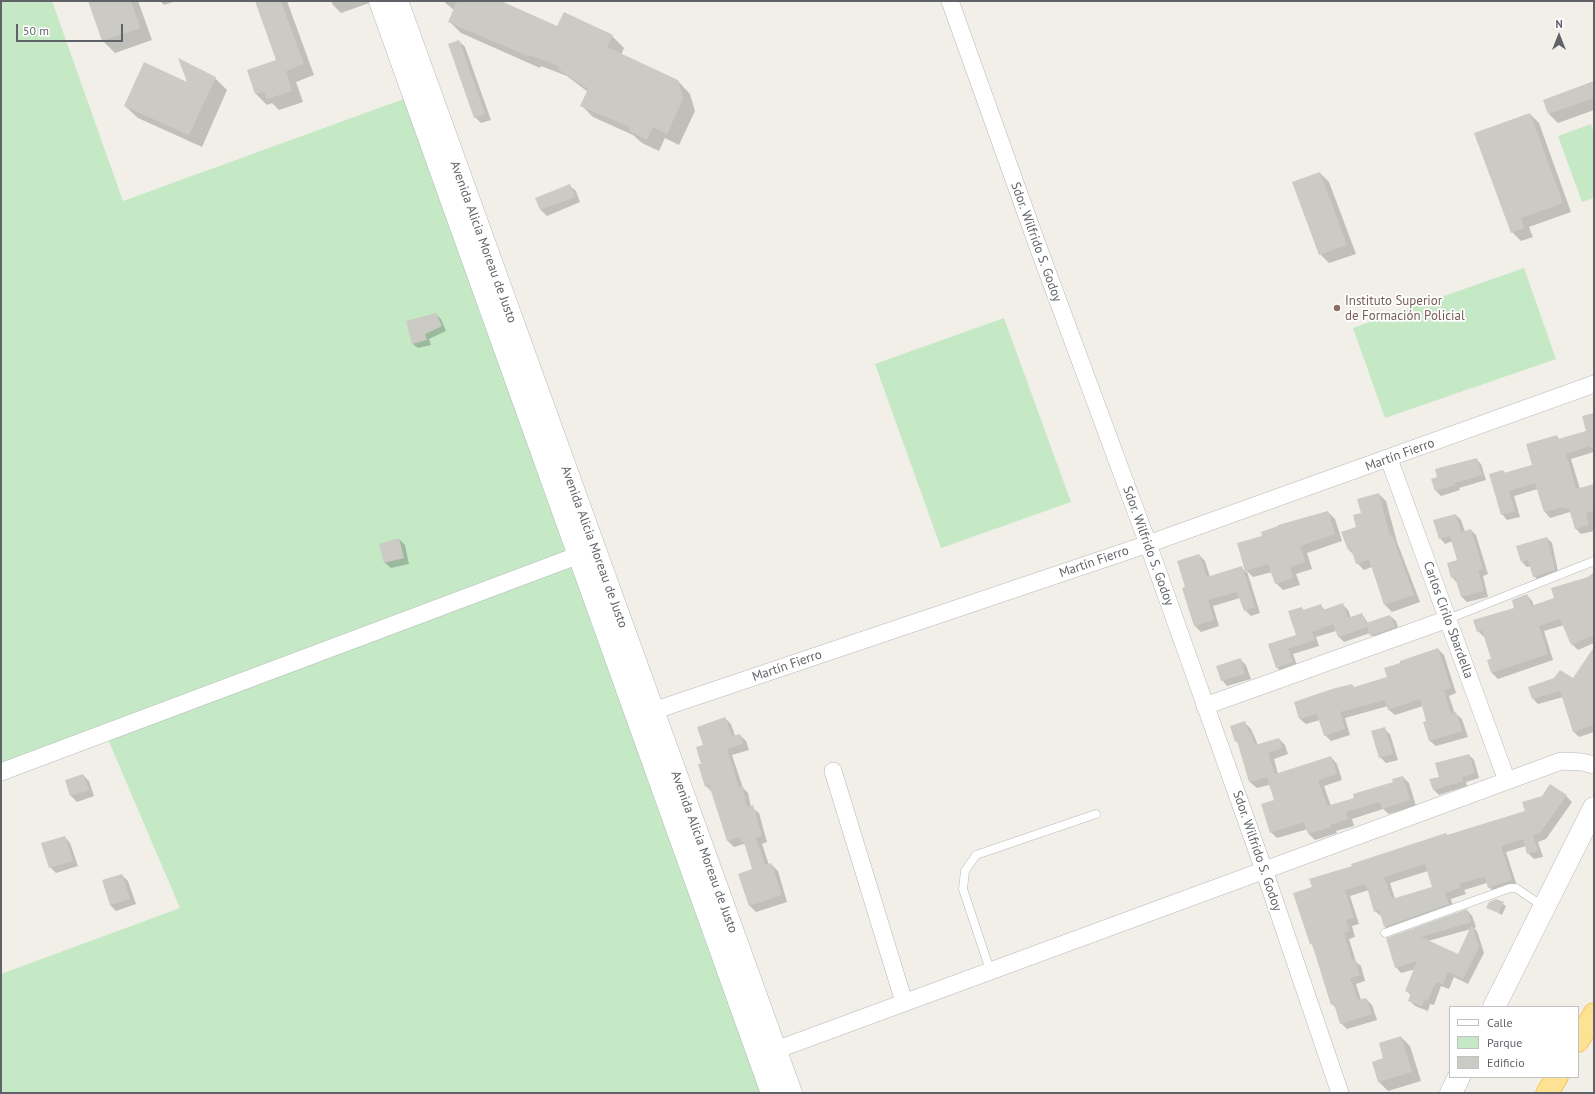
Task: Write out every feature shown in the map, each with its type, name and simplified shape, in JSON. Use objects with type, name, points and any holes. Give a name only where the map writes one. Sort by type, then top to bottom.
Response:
[{"type":"highway","points":[[1579,1039],[1594,1014]]},
{"type":"highway","points":[[1547,1093],[1555,1078]]},
{"type":"main road","name":"Avenida Alicia Moreau de Justo","points":[[380,1],[579,556],[645,715]]},
{"type":"main road","name":"Avenida Alicia Moreau de Justo","points":[[396,1],[645,715],[767,1053],[791,1093]]},
{"type":"main road","points":[[1495,1006],[1594,808]]},
{"type":"main road","name":"Avenida Alicia Moreau de Justo","points":[[767,1053],[772,1093]]},
{"type":"main road","points":[[1451,1093],[1458,1078]]},
{"type":"street","name":"Sdor. Wilfrido S. Godoy","points":[[950,1],[1037,244],[1148,544],[1264,870],[1340,1093]]},
{"type":"street","name":"Martín Fierro","points":[[645,715],[1148,544],[1389,459],[1594,384]]},
{"type":"street","name":"Carlos Cirilo Sbardella","points":[[1389,459],[1507,781]]},
{"type":"street","points":[[1,772],[579,556]]},
{"type":"street","points":[[1205,706],[1448,619]]},
{"type":"street","points":[[767,1053],[1561,761],[1594,764]]},
{"type":"street","points":[[832,771],[904,1002]]},
{"type":"lane","points":[[1448,619],[1594,561]]},
{"type":"lane","points":[[990,970],[963,889],[965,871],[976,855],[1096,814]]},
{"type":"lane","points":[[1385,933],[1510,888],[1516,888],[1545,907]]},
{"type":"green space","points":[[1,1],[52,1],[123,201],[412,96],[773,1093],[1,1093],[1,974],[180,908],[104,730],[1,769]]},
{"type":"green space","points":[[1591,124],[1594,134],[1594,198],[1582,202],[1558,136]]},
{"type":"green space","points":[[1524,268],[1556,359],[1385,418],[1353,328]]},
{"type":"green space","points":[[1004,318],[1071,502],[941,548],[875,364]]},
{"type":"building","points":[[88,1],[131,1],[140,28],[102,41]]},
{"type":"building","points":[[255,1],[281,1],[304,64],[286,71],[292,91],[267,99],[264,92],[255,94],[247,70],[276,60]]},
{"type":"building","points":[[457,1],[501,1],[557,26],[564,12],[613,35],[607,47],[678,80],[683,99],[667,134],[653,127],[647,140],[629,131],[630,127],[580,106],[588,89],[558,69],[559,66],[529,55],[528,56],[448,22]]},
{"type":"building","points":[[459,40],[485,114],[474,118],[448,44]]},
{"type":"building","points":[[178,58],[216,77],[189,135],[124,106],[144,62],[187,82]]},
{"type":"building","points":[[1594,81],[1594,98],[1548,114],[1543,100]]},
{"type":"building","points":[[1530,113],[1563,203],[1521,218],[1524,228],[1511,233],[1474,133]]},
{"type":"building","points":[[1320,172],[1347,245],[1319,255],[1292,182]]},
{"type":"building","points":[[570,184],[575,197],[540,210],[535,198]]},
{"type":"building","points":[[436,313],[442,326],[425,334],[427,340],[412,344],[406,321]]},
{"type":"building","points":[[1594,413],[1594,447],[1591,448],[1590,446],[1566,454],[1576,489],[1594,484],[1594,511],[1586,513],[1589,525],[1575,529],[1569,508],[1565,509],[1564,507],[1544,512],[1535,483],[1509,491],[1515,511],[1501,515],[1489,474],[1503,470],[1504,473],[1532,465],[1526,444],[1557,435],[1558,439],[1586,431],[1582,416]]},
{"type":"building","points":[[1477,458],[1482,475],[1435,491],[1431,479],[1437,477],[1435,469]]},
{"type":"building","points":[[1379,493],[1390,536],[1392,535],[1414,595],[1384,605],[1369,559],[1356,564],[1351,549],[1348,550],[1341,532],[1356,527],[1353,515],[1361,513],[1357,499]]},
{"type":"building","points":[[1328,511],[1335,534],[1300,546],[1305,562],[1290,567],[1293,578],[1275,584],[1268,564],[1245,571],[1237,543],[1262,536],[1261,532],[1278,525]]},
{"type":"building","points":[[1456,514],[1461,532],[1471,529],[1483,569],[1478,570],[1484,591],[1461,597],[1455,577],[1451,578],[1447,563],[1457,560],[1450,536],[1439,539],[1433,520]]},
{"type":"building","points":[[1547,537],[1555,570],[1533,577],[1528,560],[1521,562],[1516,546]]},
{"type":"building","points":[[399,538],[404,558],[384,563],[379,544]]},
{"type":"building","points":[[1199,554],[1207,577],[1242,566],[1255,607],[1244,611],[1237,592],[1208,600],[1214,620],[1194,626],[1182,588],[1185,587],[1177,561]]},
{"type":"building","points":[[1594,572],[1594,635],[1571,645],[1560,619],[1539,626],[1548,654],[1491,673],[1487,660],[1491,659],[1482,630],[1477,632],[1473,620],[1514,608],[1512,600],[1527,594],[1531,606],[1554,598],[1551,588],[1588,577]]},
{"type":"building","points":[[1343,603],[1348,618],[1362,613],[1366,623],[1390,615],[1395,627],[1370,636],[1367,627],[1338,637],[1333,624],[1312,632],[1315,640],[1288,649],[1293,662],[1276,668],[1268,644],[1296,635],[1288,611],[1302,607],[1303,610],[1321,604],[1323,610]]},
{"type":"building","points":[[1594,647],[1594,725],[1573,732],[1560,691],[1532,699],[1528,687],[1554,678],[1560,670],[1573,678]]},
{"type":"building","points":[[1438,648],[1451,688],[1444,690],[1451,714],[1456,712],[1462,731],[1429,741],[1423,722],[1426,721],[1420,699],[1388,710],[1385,700],[1340,712],[1345,729],[1324,736],[1317,714],[1299,719],[1294,702],[1332,689],[1352,684],[1354,687],[1387,677],[1384,668]]},
{"type":"building","points":[[1241,658],[1245,674],[1221,681],[1216,666]]},
{"type":"building","points":[[725,717],[732,736],[740,734],[743,744],[727,749],[739,787],[742,786],[747,807],[753,805],[762,836],[756,838],[765,865],[771,863],[782,895],[749,906],[738,874],[752,869],[744,842],[741,842],[740,837],[727,841],[709,785],[705,787],[698,764],[701,764],[696,747],[703,745],[697,727]]},
{"type":"building","points":[[1245,721],[1249,733],[1251,732],[1255,745],[1279,738],[1282,748],[1268,753],[1275,774],[1331,756],[1337,774],[1318,780],[1327,806],[1354,798],[1353,794],[1393,782],[1392,779],[1403,776],[1410,800],[1382,809],[1380,802],[1346,812],[1348,819],[1330,825],[1331,827],[1308,834],[1304,822],[1270,833],[1261,804],[1274,800],[1267,777],[1249,782],[1237,741],[1235,742],[1230,726]]},
{"type":"building","points":[[1385,727],[1393,754],[1379,758],[1371,731]]},
{"type":"building","points":[[1469,754],[1475,773],[1462,777],[1463,781],[1433,790],[1429,779],[1439,777],[1435,763]]},
{"type":"building","points":[[83,774],[89,790],[70,796],[65,780]]},
{"type":"building","points":[[1550,784],[1567,795],[1540,833],[1533,835],[1538,851],[1527,854],[1523,839],[1501,846],[1512,880],[1488,888],[1485,877],[1459,884],[1460,888],[1445,893],[1449,904],[1384,927],[1379,910],[1374,912],[1366,884],[1345,890],[1354,918],[1346,920],[1349,931],[1344,933],[1352,960],[1355,959],[1360,975],[1350,978],[1358,1000],[1366,998],[1372,1014],[1340,1024],[1334,1004],[1331,1005],[1312,944],[1310,944],[1293,893],[1312,887],[1309,879],[1352,866],[1351,864],[1446,833],[1447,835],[1525,811],[1522,802],[1542,796]],"holes":[[[1425,864],[1432,887],[1392,899],[1384,877]]]},
{"type":"building","points":[[65,836],[73,861],[49,868],[41,843]]},
{"type":"building","points":[[122,874],[130,899],[110,905],[102,880]]},
{"type":"building","points":[[1496,899],[1504,902],[1499,913],[1486,908],[1489,902]]},
{"type":"building","points":[[1467,909],[1471,922],[1421,937],[1458,954],[1472,924],[1479,947],[1463,979],[1448,972],[1443,984],[1436,982],[1428,1000],[1425,999],[1422,1006],[1408,1001],[1411,993],[1405,991],[1417,961],[1395,968],[1386,938]]},
{"type":"building","points":[[1401,1036],[1412,1072],[1378,1082],[1372,1062],[1383,1058],[1379,1043]]},
{"type":"place","name":"Instituto Superior de Formación Policial","points":[[1337,308]]}]
